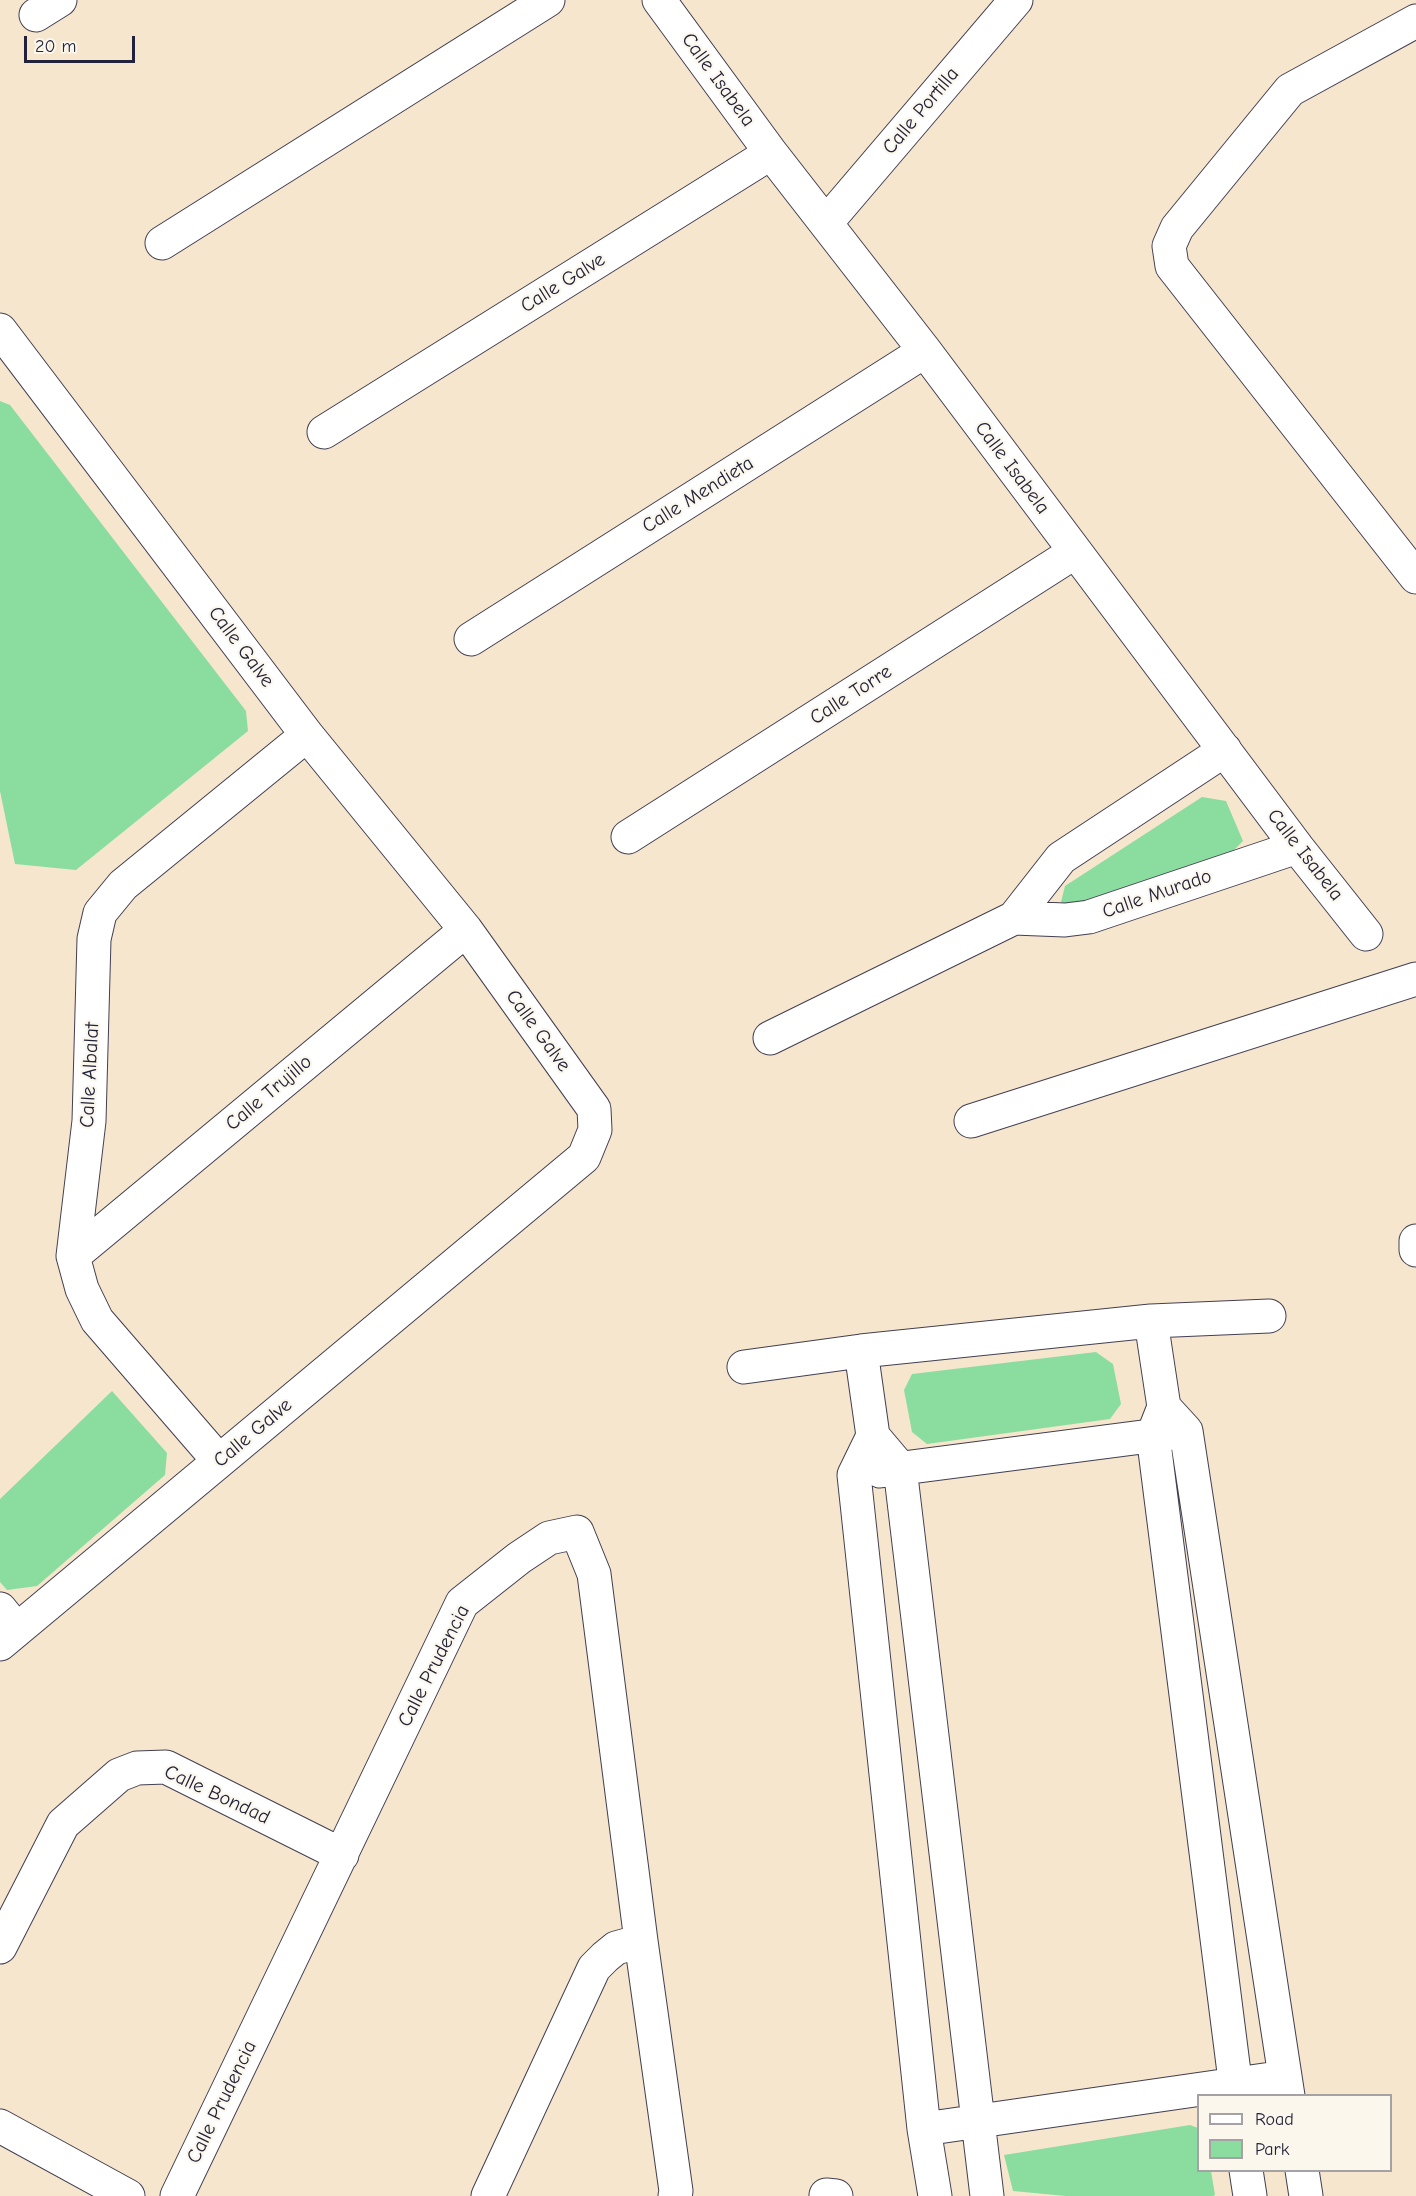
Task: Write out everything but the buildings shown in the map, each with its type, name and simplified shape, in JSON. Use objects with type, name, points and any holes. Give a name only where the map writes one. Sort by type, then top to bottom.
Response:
[{"type":"street","points":[[162,243],[548,0]]},
{"type":"street","name":"Calle Portilla","points":[[826,223],[1016,0]]},
{"type":"street","name":"Calle Isabela","points":[[675,6],[771,153],[925,351],[1297,847],[1366,934]]},
{"type":"street","points":[[1416,21],[1290,90],[1177,228],[1170,246],[1172,266],[1416,577]]},
{"type":"street","name":"Calle Galve","points":[[324,432],[771,153]]},
{"type":"street","name":"Calle Galve","points":[[0,330],[10,362],[307,735],[466,930],[594,1109],[595,1130],[584,1156],[219,1461],[6,1628]]},
{"type":"street","name":"Calle Mendieta","points":[[471,639],[925,351]]},
{"type":"street","name":"Calle Torre","points":[[628,837],[1075,552]]},
{"type":"street","name":"Calle Albalat","points":[[219,1461],[97,1320],[82,1289],[73,1256],[89,1121],[94,939],[100,913],[123,885],[307,735]]},
{"type":"street","name":"Calle Murado","points":[[770,1038],[1014,918],[1061,858],[1225,750]]},
{"type":"street","name":"Calle Murado","points":[[1014,918],[1065,920],[1089,917],[1297,847]]},
{"type":"street","name":"Calle Trujillo","points":[[73,1256],[466,930]]},
{"type":"street","points":[[971,1121],[1416,979]]},
{"type":"street","points":[[1416,1241],[1416,1250]]},
{"type":"street","points":[[744,1367],[861,1351],[1151,1321],[1269,1316]]},
{"type":"street","points":[[1151,1321],[1158,1421],[1236,2090]]},
{"type":"street","points":[[861,1351],[873,1436],[900,1468],[987,2196]]},
{"type":"street","points":[[854,1475],[1158,1421],[1186,1431],[1287,2086],[1204,2094]]},
{"type":"street","points":[[873,1436],[854,1475],[924,2129],[934,2196]]},
{"type":"street","name":"Calle Prudencia","points":[[177,2196],[462,1603],[519,1558],[549,1538],[577,1532],[594,1574],[675,2196]]},
{"type":"street","name":"Calle Bondad","points":[[0,1947],[63,1824],[119,1774],[136,1768],[166,1767],[342,1855]]},
{"type":"street","points":[[488,2196],[594,1968],[616,1948],[641,1941]]},
{"type":"street","points":[[924,2129],[1197,2095]]},
{"type":"street","points":[[0,2126],[128,2196]]},
{"type":"street","points":[[1246,2172],[1250,2196]]},
{"type":"street","points":[[1302,2172],[1306,2196]]},
{"type":"green space","points":[[0,401],[10,405],[246,711],[248,731],[76,870],[15,864],[0,791]]},
{"type":"green space","points":[[1202,797],[1226,801],[1243,841],[1227,857],[1073,908],[1061,902],[1065,886]]},
{"type":"green space","points":[[1096,1352],[1113,1364],[1121,1404],[1110,1419],[927,1444],[912,1432],[904,1390],[912,1374]]},
{"type":"green space","points":[[112,1391],[167,1453],[165,1475],[37,1586],[7,1590],[0,1582],[0,1499]]},
{"type":"green space","points":[[1190,2125],[1197,2128],[1197,2172],[1211,2172],[1215,2195],[1066,2196],[1013,2191],[1004,2155]]}]
